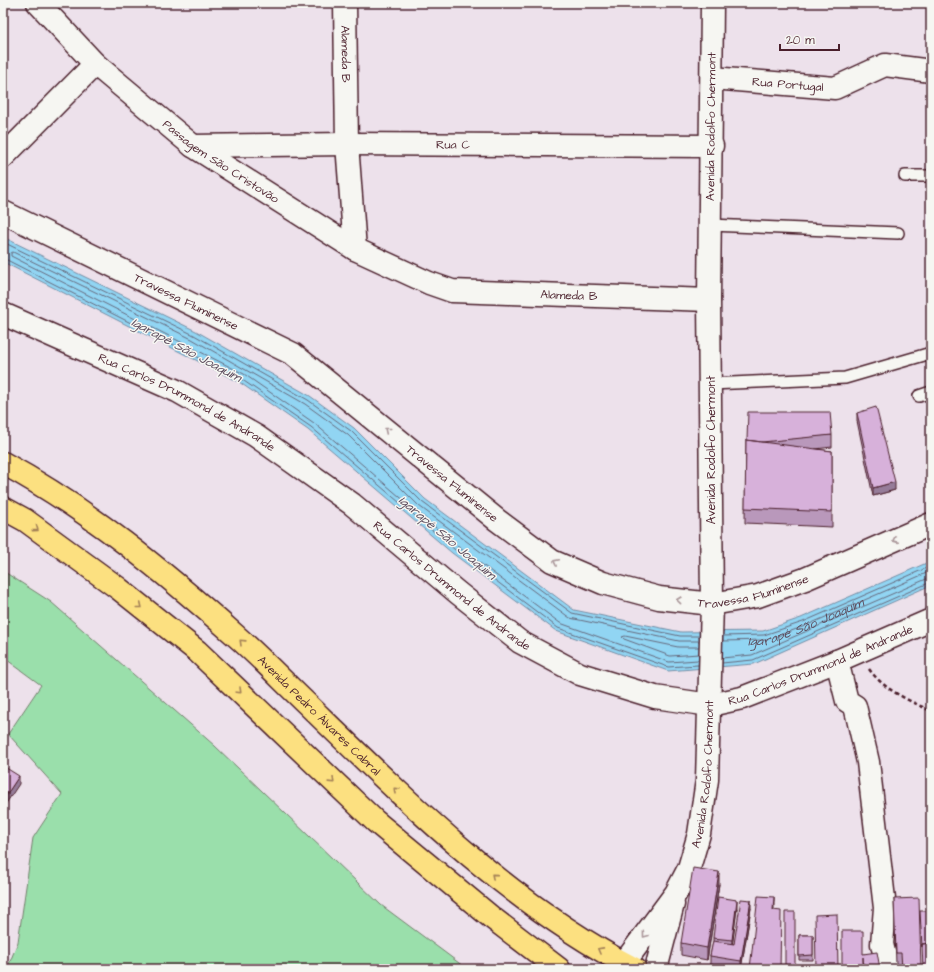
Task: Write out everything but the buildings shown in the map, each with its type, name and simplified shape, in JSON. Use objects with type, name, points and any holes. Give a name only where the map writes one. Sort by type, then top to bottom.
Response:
[{"type":"main road","name":"Avenida Pedro Álvares Cabral","points":[[3,463],[45,485],[125,542],[236,635],[410,804],[497,880],[592,945],[629,966]]},
{"type":"main road","points":[[3,508],[25,520],[118,588],[197,652],[375,821],[490,917],[559,969]]},
{"type":"street","name":"Passagem São Cristovão","points":[[38,3],[95,64],[193,146],[355,249],[429,284]]},
{"type":"street","name":"Alameda B","points":[[345,3],[347,144],[355,249]]},
{"type":"street","name":"Avenida Rodolfo Chermont","points":[[629,966],[676,893],[689,868],[699,834],[706,780],[712,611],[709,300],[712,146],[712,3]]},
{"type":"street","points":[[3,157],[95,64]]},
{"type":"street","name":"Rua Portugal","points":[[712,78],[835,88],[885,65],[931,71]]},
{"type":"street","name":"Rua C","points":[[193,146],[347,144],[712,146]]},
{"type":"street","name":"Travessa Fluminense","points":[[3,212],[293,354],[497,520],[552,561],[603,583],[712,611],[805,579],[931,524]]},
{"type":"street","name":"Alameda B","points":[[429,284],[452,291],[709,300]]},
{"type":"street","name":"Rua Carlos Drummond de Andrande","points":[[3,314],[177,391],[256,436],[352,504],[458,593],[520,642],[580,674],[655,697],[742,698],[838,661],[931,620]]},
{"type":"street","points":[[838,661],[847,701],[855,706],[868,762],[885,908],[882,944],[888,969]]},
{"type":"street","name":"Avenida Rodolfo Chermont","points":[[656,969],[676,893]]},
{"type":"lane","points":[[905,176],[931,176]]},
{"type":"lane","points":[[711,225],[898,233]]},
{"type":"lane","points":[[710,384],[845,378],[931,353]]},
{"type":"lane","points":[[919,396],[931,392]]},
{"type":"path","points":[[861,650],[865,664],[876,679],[908,700],[931,711]]},
{"type":"green space","points":[[3,571],[51,602],[215,746],[381,905],[467,969],[7,969],[18,942],[33,838],[62,794],[8,734],[41,685],[3,657]]},
{"type":"water","name":"Igarapé São Joaquim","points":[[3,237],[196,331],[310,396],[354,428],[425,499],[574,610],[681,632],[763,631],[801,618],[931,561],[931,585],[754,664],[668,671],[556,631],[452,553],[308,430],[239,382],[3,262]]}]
